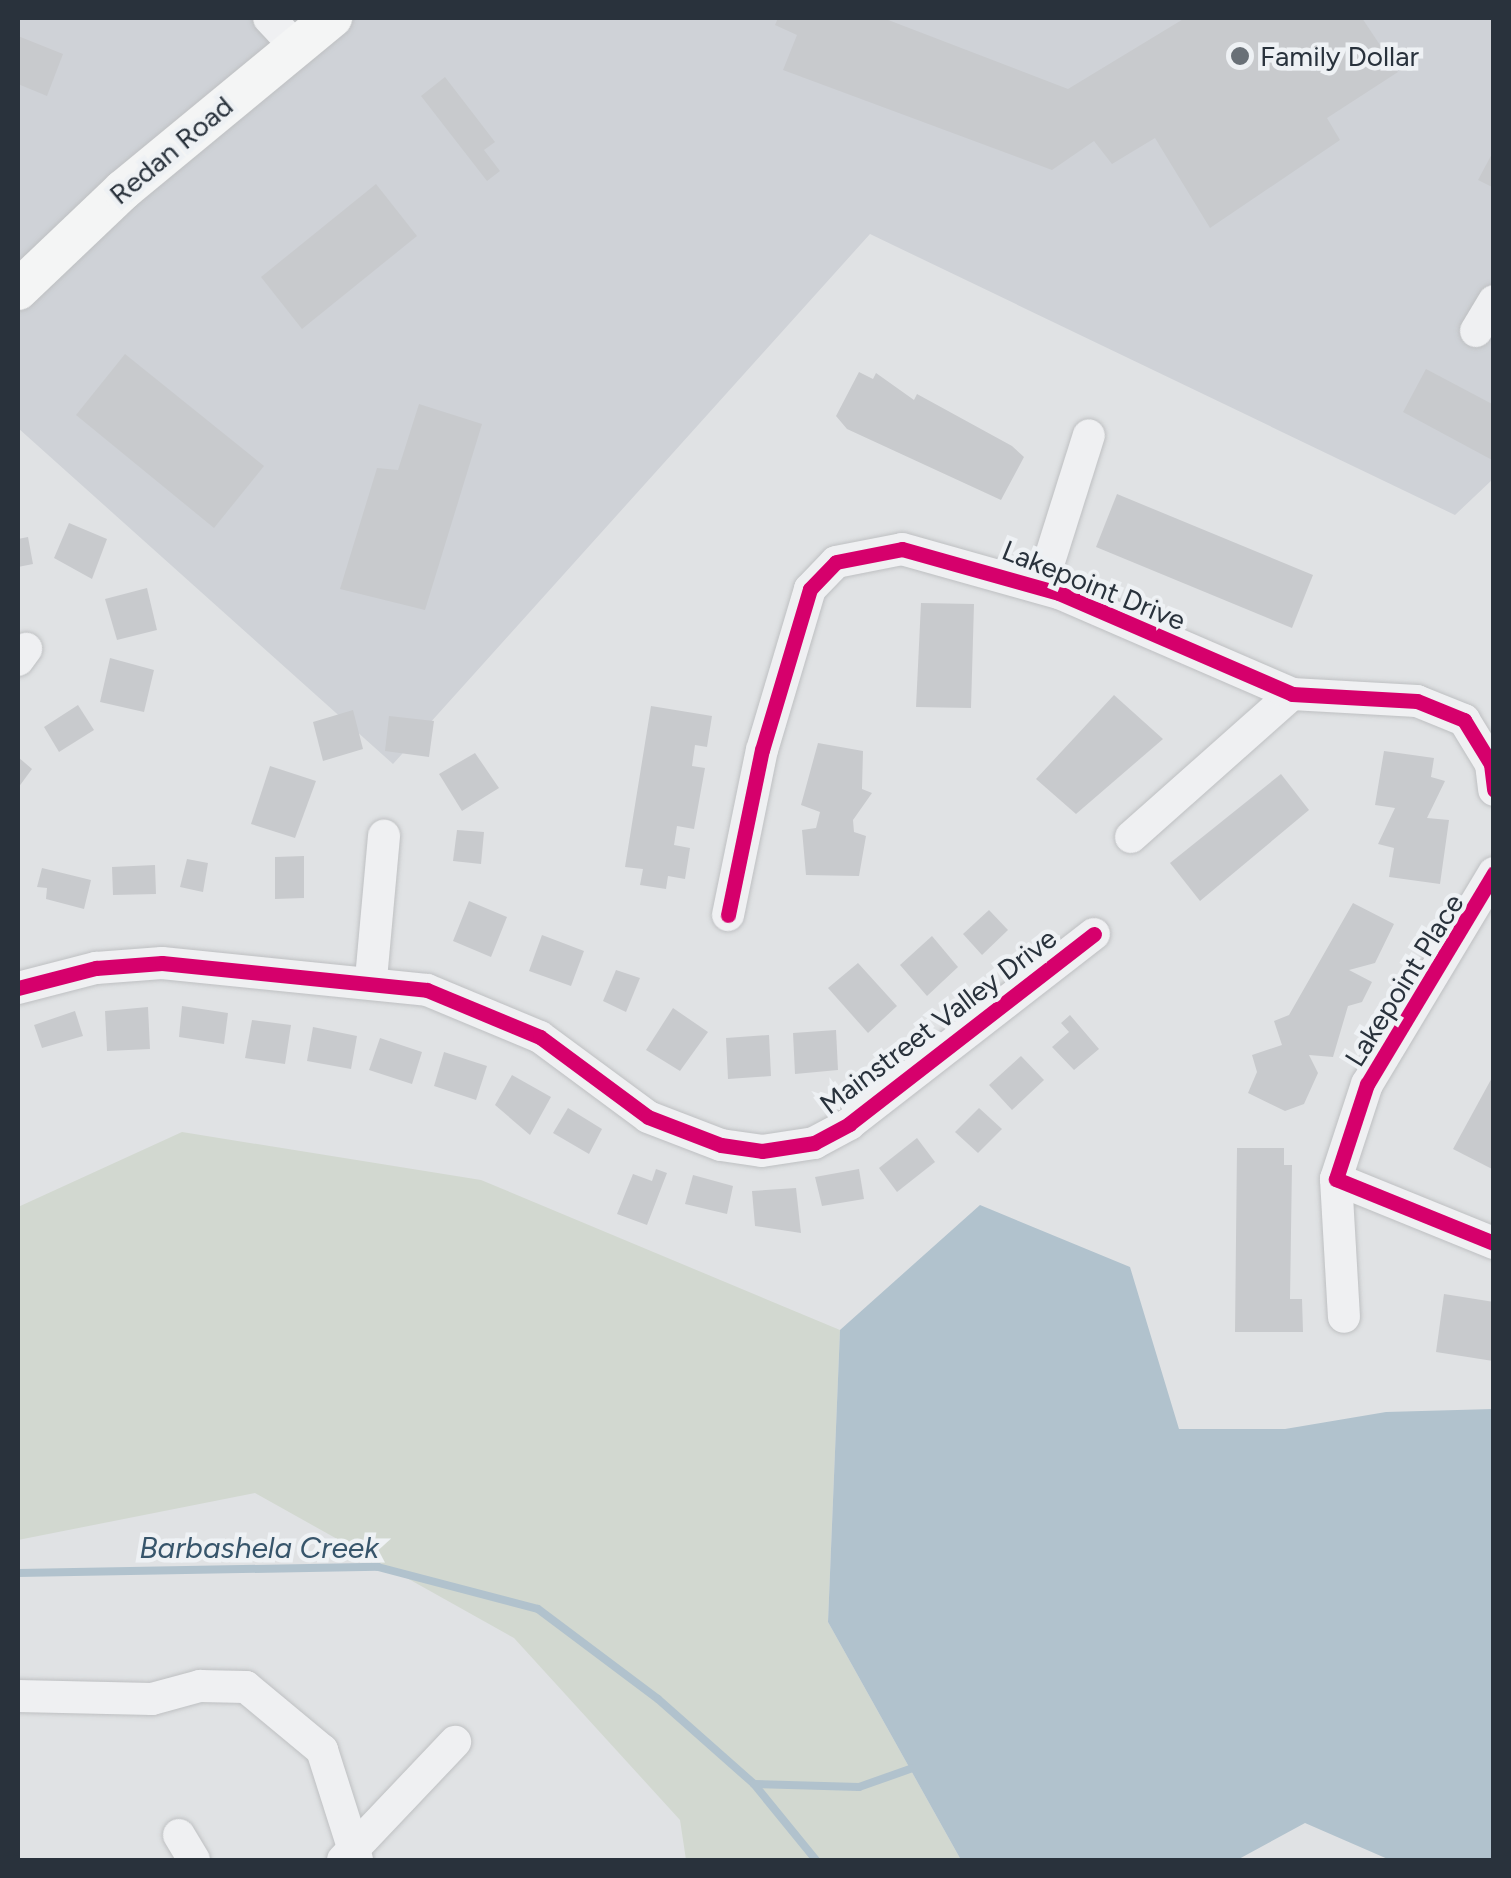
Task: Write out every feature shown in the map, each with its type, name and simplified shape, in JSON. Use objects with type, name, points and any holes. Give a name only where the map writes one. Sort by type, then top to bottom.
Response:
[{"type":"main road","name":"Redan Road","points":[[18,290],[282,32],[332,18]]},
{"type":"street","points":[[1476,331],[1494,301]]},
{"type":"street","points":[[1041,587],[1088,435]]},
{"type":"street","name":"Lakepoint Drive","points":[[728,915],[796,628],[810,589],[836,562],[902,549],[939,554],[1041,587],[1292,694],[1417,701],[1464,720],[1493,772]]},
{"type":"street","points":[[1131,838],[1292,694]]},
{"type":"street","points":[[371,979],[384,836]]},
{"type":"street","name":"Lakepoint Place","points":[[1336,1179],[1367,1084],[1494,872]]},
{"type":"street","name":"Mainstreet Valley Drive","points":[[18,988],[96,968],[162,963],[371,979],[506,1018],[648,1116],[721,1145],[762,1151],[814,1142],[849,1124],[1094,934]]},
{"type":"street","points":[[1344,1317],[1336,1179],[1494,1243]]},
{"type":"street","points":[[18,1696],[152,1699],[200,1686],[246,1687],[322,1750],[351,1858]]},
{"type":"street","points":[[351,1858],[405,1787],[455,1742]]},
{"type":"shaded area","points":[[18,18],[1493,18],[1493,479],[1455,515],[870,234],[393,764],[18,428]]},
{"type":"shaded area","points":[[182,1132],[481,1180],[840,1330],[828,1622],[961,1860],[686,1860],[680,1820],[514,1638],[255,1493],[18,1540],[18,1207]]},
{"type":"water","points":[[980,1205],[1130,1267],[1179,1429],[1285,1429],[1386,1412],[1493,1409],[1493,1860],[1390,1860],[1305,1823],[1237,1860],[961,1860],[828,1622],[840,1330]]},
{"type":"building","points":[[778,18],[883,18],[1068,89],[1185,18],[1362,18],[1398,72],[1327,118],[1340,140],[1210,228],[1155,138],[1112,164],[1094,141],[1052,170],[783,70],[797,35],[775,25]]},
{"type":"building","points":[[18,36],[63,54],[47,96],[18,84]]},
{"type":"building","points":[[445,77],[495,142],[484,150],[500,171],[487,181],[421,96]]},
{"type":"building","points":[[1494,150],[1494,188],[1478,180]]},
{"type":"building","points":[[376,184],[417,236],[302,329],[261,277]]},
{"type":"building","points":[[125,354],[264,466],[214,528],[76,415]]},
{"type":"building","points":[[1426,369],[1494,405],[1494,461],[1403,412]]},
{"type":"building","points":[[859,372],[873,379],[876,373],[914,400],[917,394],[1012,446],[1024,457],[1001,500],[847,429],[836,416]]},
{"type":"building","points":[[419,404],[482,424],[425,610],[340,589],[377,468],[398,470]]},
{"type":"building","points":[[1117,494],[1313,575],[1292,628],[1096,547]]},
{"type":"building","points":[[69,523],[107,539],[92,579],[54,558]]},
{"type":"building","points":[[28,537],[33,564],[18,567],[18,539]]},
{"type":"building","points":[[147,588],[157,630],[117,640],[105,599]]},
{"type":"building","points":[[921,603],[974,604],[971,708],[916,707]]},
{"type":"building","points":[[110,658],[154,670],[144,712],[100,702]]},
{"type":"building","points":[[1114,695],[1163,739],[1076,814],[1036,779]]},
{"type":"building","points":[[78,705],[94,730],[59,752],[44,727]]},
{"type":"building","points":[[651,706],[712,716],[707,747],[695,745],[692,766],[705,768],[694,829],[677,826],[674,845],[690,848],[685,879],[668,876],[666,889],[640,885],[643,869],[625,867]]},
{"type":"building","points":[[353,710],[363,749],[323,761],[313,722]]},
{"type":"building","points":[[389,716],[434,721],[429,757],[385,751]]},
{"type":"building","points":[[818,743],[863,751],[862,789],[872,793],[853,820],[854,832],[866,836],[859,876],[806,875],[802,830],[816,828],[820,812],[801,805]]},
{"type":"building","points":[[1384,751],[1434,758],[1431,777],[1445,781],[1427,818],[1449,820],[1440,884],[1389,877],[1394,848],[1378,844],[1395,808],[1375,805]]},
{"type":"building","points":[[475,753],[499,788],[462,811],[439,774]]},
{"type":"building","points":[[18,757],[32,769],[18,788]]},
{"type":"building","points":[[270,766],[316,781],[295,838],[251,824]]},
{"type":"building","points":[[1281,774],[1309,810],[1200,901],[1170,863]]},
{"type":"building","points":[[457,830],[484,832],[481,864],[453,861]]},
{"type":"building","points":[[304,856],[304,898],[275,899],[275,857]]},
{"type":"building","points":[[187,859],[208,863],[203,892],[180,887]]},
{"type":"building","points":[[155,865],[156,894],[113,895],[112,867]]},
{"type":"building","points":[[42,868],[91,880],[84,909],[46,899],[47,888],[37,887]]},
{"type":"building","points":[[469,901],[507,917],[491,957],[453,941]]},
{"type":"building","points":[[1353,903],[1394,924],[1375,963],[1349,970],[1372,982],[1362,1002],[1348,1006],[1333,1057],[1309,1055],[1318,1073],[1304,1104],[1285,1111],[1248,1093],[1257,1072],[1252,1055],[1282,1045],[1274,1021],[1289,1015]]},
{"type":"building","points":[[989,910],[1008,930],[982,955],[963,934]]},
{"type":"building","points":[[542,935],[584,951],[571,986],[529,971]]},
{"type":"building","points":[[932,936],[958,967],[927,996],[900,965]]},
{"type":"building","points":[[858,963],[897,1006],[868,1033],[828,988]]},
{"type":"building","points":[[616,970],[640,978],[626,1012],[603,1001]]},
{"type":"building","points":[[182,1006],[228,1013],[224,1044],[179,1037]]},
{"type":"building","points":[[148,1007],[150,1049],[107,1051],[105,1011]]},
{"type":"building","points":[[673,1008],[708,1032],[680,1071],[646,1050]]},
{"type":"building","points":[[75,1011],[83,1036],[42,1048],[34,1025]]},
{"type":"building","points":[[1070,1015],[1099,1049],[1074,1070],[1052,1047],[1069,1032],[1061,1023]]},
{"type":"building","points":[[252,1020],[291,1025],[285,1064],[245,1058]]},
{"type":"building","points":[[313,1027],[357,1036],[351,1069],[307,1061]]},
{"type":"building","points":[[836,1030],[838,1070],[795,1074],[793,1033]]},
{"type":"building","points":[[769,1035],[771,1076],[728,1079],[726,1038]]},
{"type":"building","points":[[380,1038],[422,1052],[412,1084],[369,1070]]},
{"type":"building","points":[[444,1052],[487,1066],[476,1100],[434,1086]]},
{"type":"building","points":[[1021,1056],[1044,1080],[1012,1110],[989,1085]]},
{"type":"building","points":[[1494,1074],[1494,1170],[1453,1149]]},
{"type":"building","points":[[512,1075],[551,1097],[530,1135],[495,1105]]},
{"type":"building","points":[[568,1108],[602,1129],[589,1154],[553,1133]]},
{"type":"building","points":[[979,1108],[1002,1129],[978,1153],[955,1132]]},
{"type":"building","points":[[917,1138],[935,1162],[897,1192],[879,1168]]},
{"type":"building","points":[[1237,1148],[1284,1148],[1284,1165],[1292,1165],[1290,1299],[1302,1299],[1303,1332],[1235,1332]]},
{"type":"building","points":[[656,1169],[667,1173],[647,1225],[617,1214],[633,1174],[652,1181]]},
{"type":"building","points":[[859,1169],[864,1199],[822,1206],[815,1177]]},
{"type":"building","points":[[693,1175],[733,1186],[727,1214],[685,1204]]},
{"type":"building","points":[[796,1188],[801,1233],[755,1226],[752,1191]]},
{"type":"building","points":[[1444,1294],[1494,1302],[1493,1361],[1436,1352]]},
{"type":"waterway","name":"Barbashela Creek","points":[[18,1573],[378,1567],[538,1609],[658,1699],[754,1784],[816,1860]]},
{"type":"waterway","points":[[754,1784],[859,1787],[913,1768]]},
{"type":"cycle path","points":[[728,915],[762,750],[810,589],[836,562],[902,549],[1059,593],[1292,694],[1417,701],[1464,720],[1491,764],[1494,790]]},
{"type":"cycle path","points":[[1494,873],[1367,1084],[1336,1179],[1494,1243]]},
{"type":"cycle path","points":[[18,988],[96,968],[162,963],[427,990],[540,1037],[648,1117],[721,1145],[762,1151],[814,1143],[849,1124],[1094,934]]},
{"type":"place","name":"Family Dollar","points":[[1240,56]]}]
